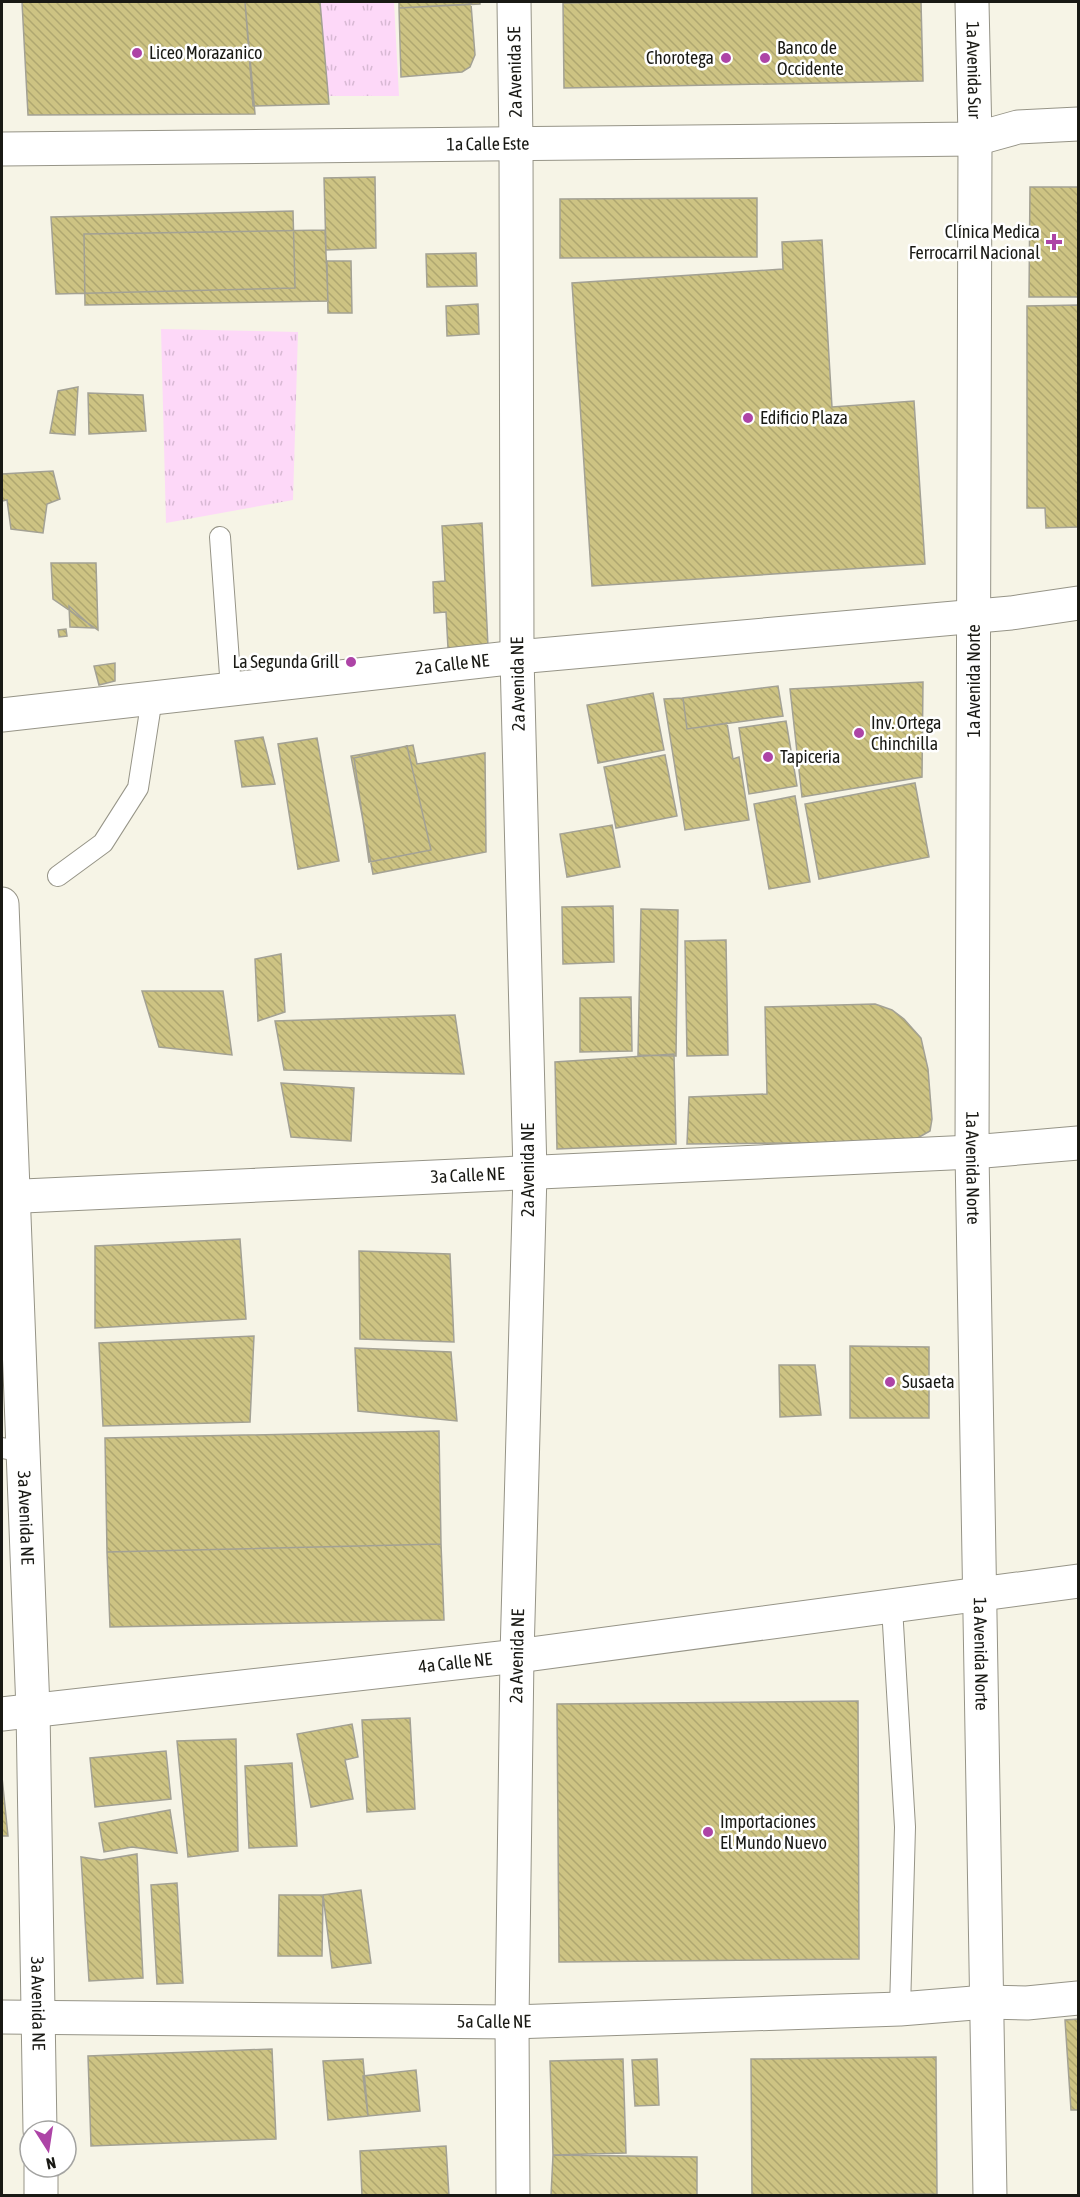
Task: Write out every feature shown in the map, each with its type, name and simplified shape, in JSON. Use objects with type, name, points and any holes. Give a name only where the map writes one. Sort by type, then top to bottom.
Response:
[{"type":"street","name":"2a Avenida SE","points":[[514,2],[516,144]]},
{"type":"street","name":"1a Avenida Sur","points":[[972,2],[975,139]]},
{"type":"street","name":"1a Calle Este","points":[[2,149],[975,139],[1018,127],[1078,124]]},
{"type":"street","name":"1a Avenida Norte","points":[[975,139],[972,1152],[990,2196]]},
{"type":"street","name":"2a Avenida NE","points":[[513,2196],[512,2022],[517,1656],[530,1173],[517,657],[516,144]]},
{"type":"street","name":"2a Calle NE","points":[[2,715],[517,657],[1011,613],[1078,603]]},
{"type":"street","name":"3a Avenida NE","points":[[2,904],[17,1712],[38,2018],[40,2119]]},
{"type":"street","name":"3a Calle NE","points":[[8,1197],[972,1152],[1078,1143]]},
{"type":"street","name":"4a Calle NE","points":[[17,1712],[517,1656],[1078,1581]]},
{"type":"street","name":"5a Calle NE","points":[[2,2017],[512,2022],[900,2008],[986,2002],[1027,2003],[1078,1998]]},
{"type":"street","points":[[41,2179],[41,2196]]},
{"type":"lane","points":[[220,537],[231,689]]},
{"type":"lane","points":[[58,876],[103,843],[138,788],[152,698]]},
{"type":"lane","points":[[892,1607],[905,1827],[900,2008]]},
{"type":"green space","points":[[320,2],[394,2],[399,96],[328,96]]},
{"type":"green space","points":[[161,329],[298,332],[293,500],[166,523]]},
{"type":"building","name":"Liceo Morazanico","points":[[22,2],[245,2],[255,114],[28,115]]},
{"type":"building","points":[[245,2],[320,2],[329,104],[253,106]]},
{"type":"building","points":[[399,2],[480,2],[480,4],[399,8]]},
{"type":"building","points":[[921,2],[923,81],[564,88],[563,3]]},
{"type":"building","points":[[471,4],[475,55],[470,67],[462,72],[401,77],[399,8]]},
{"type":"building","points":[[375,177],[376,248],[326,250],[324,178]]},
{"type":"building","name":"Clínica Medica Ferrocarril Nacional","points":[[1030,187],[1078,187],[1078,297],[1029,297]]},
{"type":"building","points":[[757,198],[757,257],[560,258],[560,199]]},
{"type":"building","points":[[293,211],[295,288],[56,294],[51,217]]},
{"type":"building","points":[[325,230],[328,301],[85,305],[84,234]]},
{"type":"building","name":"Edificio Plaza","points":[[822,240],[832,407],[914,401],[925,564],[592,586],[572,283],[783,269],[782,242]]},
{"type":"building","points":[[476,253],[477,286],[427,287],[426,254]]},
{"type":"building","points":[[327,261],[351,261],[352,313],[328,313]]},
{"type":"building","points":[[478,304],[479,334],[447,336],[446,306]]},
{"type":"building","points":[[1078,305],[1078,527],[1046,528],[1045,508],[1027,508],[1027,306]]},
{"type":"building","points":[[78,387],[75,435],[50,433],[58,391]]},
{"type":"building","points":[[88,393],[143,395],[146,431],[89,434]]},
{"type":"building","points":[[53,471],[60,499],[47,504],[43,533],[11,529],[7,500],[2,501],[2,474]]},
{"type":"building","points":[[482,523],[488,646],[448,648],[446,612],[434,613],[433,582],[445,581],[442,526]]},
{"type":"building","points":[[51,563],[96,563],[98,630],[53,599]]},
{"type":"building","points":[[69,606],[93,628],[70,627]]},
{"type":"building","points":[[66,629],[67,636],[59,637],[58,630]]},
{"type":"building","points":[[115,663],[115,681],[99,685],[94,666]]},
{"type":"building","name":"Inv. Ortega Chinchilla","points":[[923,682],[922,777],[802,797],[790,689]]},
{"type":"building","points":[[778,686],[783,716],[687,729],[683,698]]},
{"type":"building","points":[[653,693],[664,750],[598,763],[587,705]]},
{"type":"building","points":[[683,698],[687,729],[727,723],[733,759],[739,757],[749,820],[685,830],[664,699]]},
{"type":"building","name":"Tapiceria","points":[[786,721],[797,786],[749,794],[739,728]]},
{"type":"building","points":[[263,737],[275,784],[242,787],[235,741]]},
{"type":"building","points":[[317,738],[339,861],[298,869],[278,744]]},
{"type":"building","points":[[413,745],[417,764],[485,753],[486,852],[373,874],[351,756]]},
{"type":"building","points":[[407,746],[431,850],[369,862],[354,758]]},
{"type":"building","points":[[665,755],[677,816],[616,828],[604,767]]},
{"type":"building","points":[[915,783],[929,857],[819,879],[805,804]]},
{"type":"building","points":[[795,796],[810,882],[769,889],[754,804]]},
{"type":"building","points":[[612,825],[620,867],[567,877],[560,834]]},
{"type":"building","points":[[613,906],[614,962],[563,964],[562,907]]},
{"type":"building","points":[[641,909],[678,910],[676,1056],[638,1055]]},
{"type":"building","points":[[726,940],[728,1055],[687,1056],[685,941]]},
{"type":"building","points":[[281,954],[285,1012],[258,1021],[255,959]]},
{"type":"building","points":[[142,991],[223,991],[232,1055],[159,1047]]},
{"type":"building","points":[[631,997],[632,1051],[580,1052],[580,998]]},
{"type":"building","points":[[875,1004],[892,1010],[904,1019],[921,1038],[928,1069],[932,1119],[930,1131],[914,1140],[893,1142],[687,1144],[689,1097],[767,1094],[765,1007]]},
{"type":"building","points":[[455,1015],[464,1074],[284,1070],[275,1021]]},
{"type":"building","points":[[674,1054],[676,1144],[557,1149],[555,1062]]},
{"type":"building","points":[[281,1083],[354,1088],[351,1141],[291,1137]]},
{"type":"building","points":[[240,1239],[246,1319],[95,1328],[95,1246]]},
{"type":"building","points":[[359,1251],[450,1254],[454,1342],[360,1339]]},
{"type":"building","points":[[254,1336],[250,1422],[103,1426],[99,1343]]},
{"type":"building","name":"Susaeta","points":[[850,1346],[929,1347],[929,1418],[850,1418]]},
{"type":"building","points":[[355,1348],[451,1352],[457,1421],[358,1411]]},
{"type":"building","points":[[779,1365],[815,1365],[821,1415],[780,1417]]},
{"type":"building","points":[[439,1431],[441,1544],[107,1552],[105,1438]]},
{"type":"building","points":[[441,1544],[444,1620],[110,1627],[107,1552]]},
{"type":"building","name":"Importaciones El Mundo Nuevo","points":[[858,1701],[859,1959],[559,1962],[557,1704]]},
{"type":"building","points":[[410,1718],[415,1809],[367,1812],[362,1720]]},
{"type":"building","points":[[352,1724],[358,1757],[345,1760],[353,1799],[311,1807],[297,1734]]},
{"type":"building","points":[[236,1739],[238,1851],[188,1857],[177,1741]]},
{"type":"building","points":[[166,1751],[171,1799],[95,1807],[90,1758]]},
{"type":"building","points":[[292,1763],[297,1846],[249,1848],[245,1766]]},
{"type":"building","points":[[2,1777],[8,1836],[2,1836]]},
{"type":"building","points":[[170,1810],[177,1853],[132,1847],[104,1852],[99,1823]]},
{"type":"building","points":[[137,1854],[143,1978],[89,1981],[81,1857],[101,1860]]},
{"type":"building","points":[[177,1883],[183,1983],[157,1984],[151,1885]]},
{"type":"building","points":[[361,1890],[371,1963],[332,1968],[323,1895]]},
{"type":"building","points":[[279,1895],[323,1895],[322,1956],[278,1956]]},
{"type":"building","points":[[1078,2019],[1078,2110],[1071,2110],[1065,2020]]},
{"type":"building","points":[[272,2049],[276,2139],[91,2146],[88,2056]]},
{"type":"building","points":[[936,2057],[937,2194],[752,2196],[751,2059]]},
{"type":"building","points":[[363,2059],[368,2116],[328,2120],[323,2061]]},
{"type":"building","points":[[623,2059],[626,2153],[553,2155],[550,2061]]},
{"type":"building","points":[[657,2059],[659,2105],[635,2106],[632,2060]]},
{"type":"building","points":[[416,2070],[420,2111],[368,2116],[363,2076]]},
{"type":"building","points":[[446,2146],[449,2196],[362,2196],[360,2151]]},
{"type":"building","points":[[553,2155],[697,2157],[697,2196],[551,2196]]},
{"type":"place","name":"Liceo Morazanico","points":[[137,53]]},
{"type":"place","name":"Chorotega","points":[[726,58]]},
{"type":"place","name":"Banco de Occidente","points":[[765,58]]},
{"type":"place","name":"Clínica Medica Ferrocarril Nacional","points":[[1054,242]]},
{"type":"place","name":"Edificio Plaza","points":[[748,418]]},
{"type":"place","name":"La Segunda Grill","points":[[351,662]]},
{"type":"place","name":"Inv. Ortega Chinchilla","points":[[859,733]]},
{"type":"place","name":"Tapiceria","points":[[768,757]]},
{"type":"place","name":"Susaeta","points":[[890,1382]]},
{"type":"place","name":"Importaciones El Mundo Nuevo","points":[[708,1832]]}]
